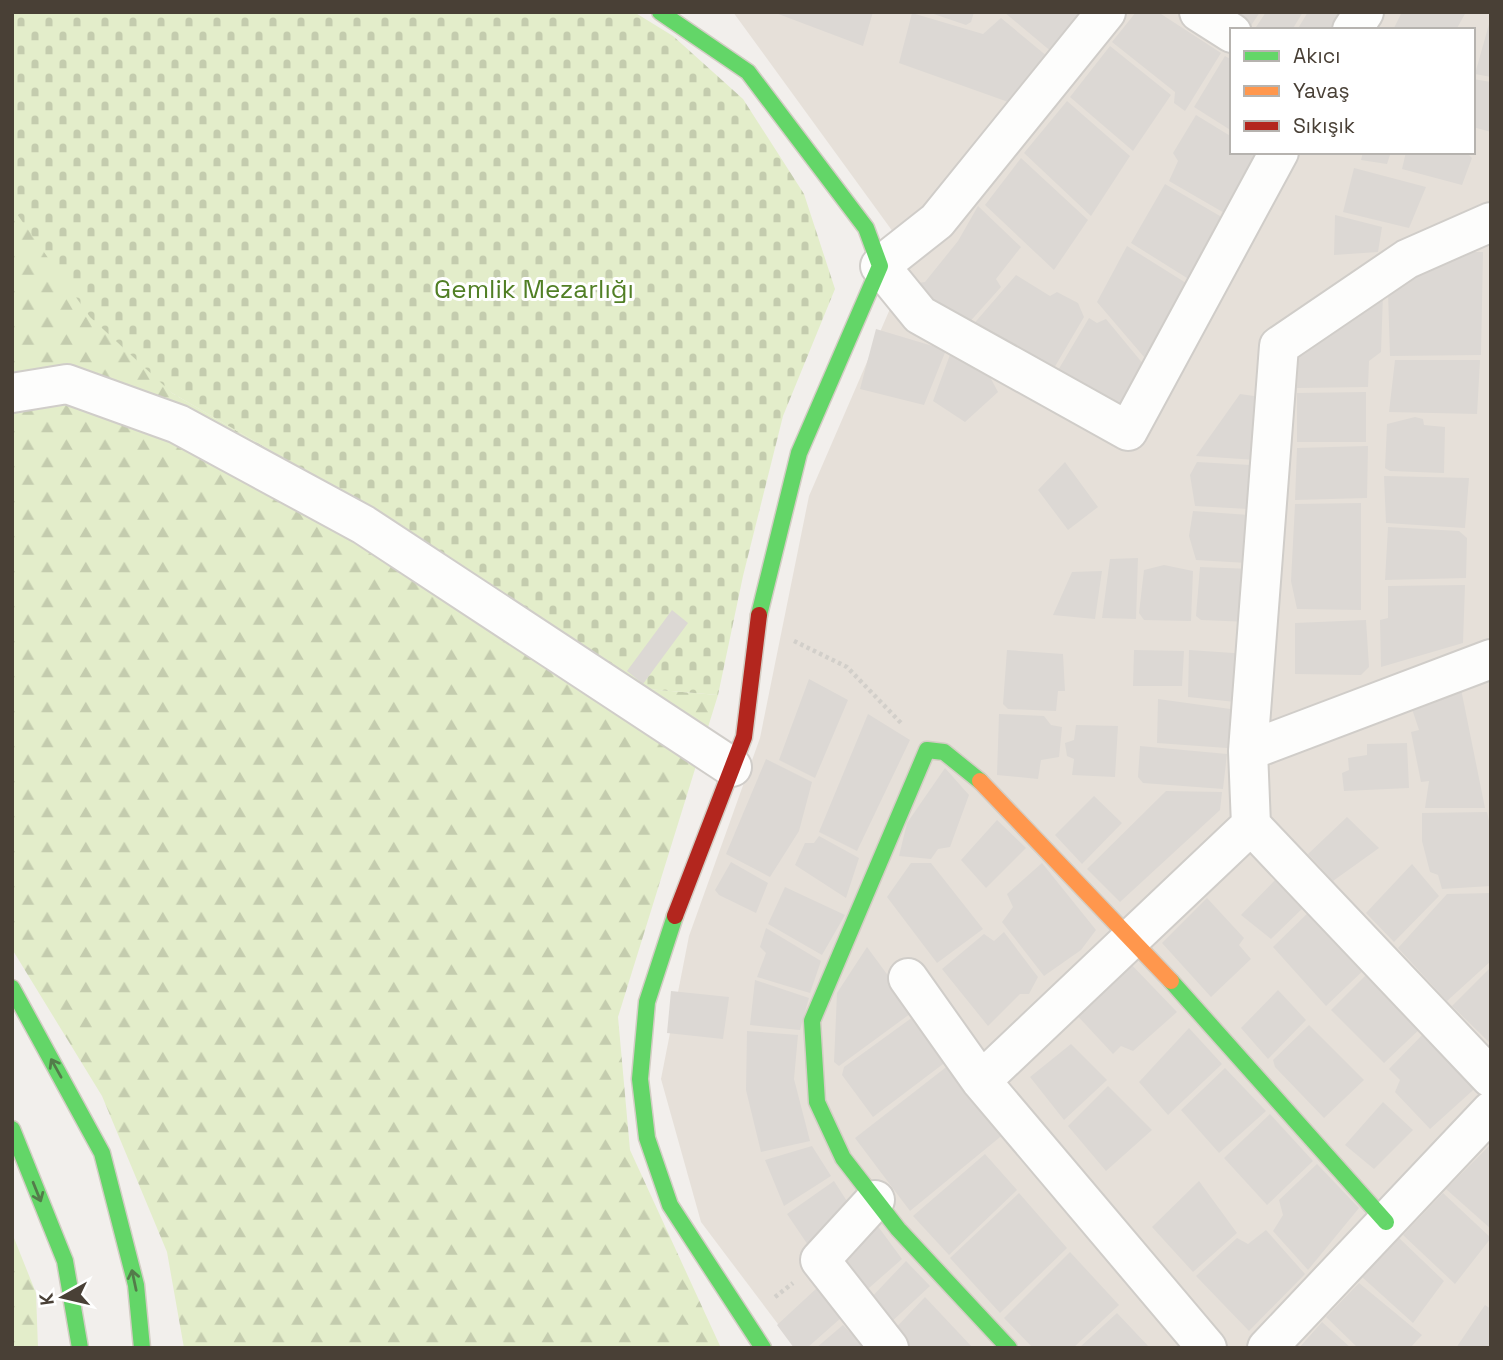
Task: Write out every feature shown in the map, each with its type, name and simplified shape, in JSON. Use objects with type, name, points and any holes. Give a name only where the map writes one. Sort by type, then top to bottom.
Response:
[{"type":"street","points":[[660,12],[748,72],[866,228],[880,266],[920,315],[1128,431],[1278,154]]},
{"type":"street","points":[[763,1348],[670,1205],[647,1138],[640,1079],[647,1002],[689,874],[744,737],[761,597],[799,453],[880,266],[937,221],[1106,12]]},
{"type":"street","points":[[1199,12],[1230,32]]},
{"type":"street","points":[[1353,28],[1364,12]]},
{"type":"street","points":[[1491,222],[1407,258],[1279,346],[1248,751],[1251,825],[1491,1078]]},
{"type":"street","points":[[12,393],[67,384],[178,424],[364,525],[732,767]]},
{"type":"street","points":[[1248,751],[1491,659]]},
{"type":"street","points":[[1009,1348],[898,1229],[875,1200],[843,1158],[817,1102],[812,1021],[927,750],[944,752],[990,789],[1132,939],[1386,1222]]},
{"type":"street","points":[[981,1081],[1251,825]]},
{"type":"street","points":[[908,978],[981,1081],[1207,1348]]},
{"type":"street","points":[[12,988],[102,1153],[136,1284],[142,1348]]},
{"type":"street","points":[[1267,1348],[1491,1111]]},
{"type":"street","points":[[12,1129],[65,1261],[80,1348]]},
{"type":"street","points":[[875,1200],[820,1260],[889,1348]]},
{"type":"path","points":[[758,624],[848,667],[927,750]]},
{"type":"path","points":[[746,1321],[820,1260]]},
{"type":"shaded area","points":[[733,12],[1491,12],[1491,1348],[796,1348],[701,1222],[661,1079],[689,936],[760,738],[809,496],[912,258]]},
{"type":"green space","name":"Gemlik Mezarlığı","points":[[12,12],[634,12],[673,36],[743,99],[804,194],[835,289],[783,416],[743,576],[718,695],[647,689],[304,470],[172,393],[90,317],[12,207]]},
{"type":"green space","points":[[12,207],[172,393],[304,470],[647,689],[718,695],[618,1017],[630,1150],[721,1348],[184,1348],[167,1252],[102,1096],[12,949]]},
{"type":"green space","points":[[12,1233],[36,1293],[38,1348],[12,1348]]},
{"type":"building","points":[[773,12],[873,12],[863,46]]},
{"type":"building","points":[[928,12],[974,12],[971,22],[966,25]]},
{"type":"building","points":[[1004,12],[1084,12],[1053,53]]},
{"type":"building","points":[[1136,12],[1158,12],[1221,53],[1185,111],[1174,103],[1175,92],[1112,42]]},
{"type":"building","points":[[1224,12],[1260,12],[1249,28],[1245,28]]},
{"type":"building","points":[[1266,12],[1303,12],[1293,28],[1255,28]]},
{"type":"building","points":[[1308,12],[1348,12],[1337,28],[1298,28]]},
{"type":"building","points":[[1402,12],[1466,12],[1457,28],[1394,28]]},
{"type":"building","points":[[912,13],[983,34],[1001,18],[1048,57],[1011,103],[899,63]]},
{"type":"building","points":[[1491,17],[1491,77],[1475,74]]},
{"type":"building","points":[[1110,46],[1171,95],[1133,151],[1070,97]]},
{"type":"building","points":[[1225,56],[1230,59],[1230,130],[1194,107]]},
{"type":"building","points":[[1475,79],[1491,82],[1491,132],[1475,128]]},
{"type":"building","points":[[1067,101],[1130,156],[1091,216],[1024,153]]},
{"type":"building","points":[[1196,115],[1230,136],[1230,154],[1256,154],[1233,218],[1169,181],[1178,161],[1173,153]]},
{"type":"building","points":[[1362,154],[1390,154],[1387,164],[1361,160]]},
{"type":"building","points":[[1406,154],[1468,154],[1472,158],[1462,185],[1402,169]]},
{"type":"building","points":[[1021,158],[1088,220],[1054,270],[985,205]]},
{"type":"building","points":[[1354,168],[1426,187],[1409,228],[1343,212]]},
{"type":"building","points":[[1165,184],[1232,223],[1195,283],[1131,243]]},
{"type":"building","points":[[978,206],[1021,247],[996,279],[1001,287],[966,326],[923,305],[918,283],[925,282],[958,241]]},
{"type":"building","points":[[1335,215],[1382,227],[1378,252],[1334,255]]},
{"type":"building","points":[[1127,246],[1194,288],[1150,364],[1097,302]]},
{"type":"building","points":[[1452,252],[1483,252],[1481,355],[1390,356],[1388,292]]},
{"type":"building","points":[[1016,275],[1050,296],[1057,292],[1078,303],[1084,317],[1050,375],[971,327]]},
{"type":"building","points":[[1383,294],[1381,352],[1369,361],[1368,387],[1297,388],[1299,340]]},
{"type":"building","points":[[1089,318],[1097,323],[1106,319],[1149,371],[1123,417],[1054,377]]},
{"type":"building","points":[[876,329],[946,350],[924,405],[860,389]]},
{"type":"building","points":[[951,352],[990,377],[998,392],[965,422],[933,401]]},
{"type":"building","points":[[1395,360],[1480,360],[1477,414],[1389,412]]},
{"type":"building","points":[[1366,392],[1366,442],[1297,442],[1297,393]]},
{"type":"building","points":[[1240,394],[1261,397],[1257,460],[1196,456]]},
{"type":"building","points":[[1415,417],[1423,419],[1424,425],[1445,427],[1444,473],[1390,471],[1385,468],[1387,424]]},
{"type":"building","points":[[1368,446],[1367,498],[1295,500],[1297,448]]},
{"type":"building","points":[[1065,462],[1098,507],[1068,530],[1038,490]]},
{"type":"building","points":[[1197,462],[1250,465],[1254,488],[1248,509],[1195,506],[1190,475]]},
{"type":"building","points":[[1384,476],[1469,478],[1465,528],[1386,523]]},
{"type":"building","points":[[1361,503],[1361,610],[1297,609],[1291,581],[1295,504]]},
{"type":"building","points":[[1193,511],[1249,515],[1247,563],[1196,560],[1189,536]]},
{"type":"building","points":[[1388,527],[1459,531],[1467,538],[1466,578],[1385,580]]},
{"type":"building","points":[[1138,558],[1136,619],[1102,618],[1110,559]]},
{"type":"building","points":[[1164,565],[1193,571],[1191,621],[1144,620],[1139,613],[1144,570]]},
{"type":"building","points":[[1200,567],[1251,569],[1249,622],[1201,620],[1196,616]]},
{"type":"building","points":[[1102,571],[1095,619],[1053,615],[1072,572]]},
{"type":"building","points":[[1465,585],[1463,643],[1381,667],[1380,620],[1388,618],[1388,586]]},
{"type":"building","points":[[672,610],[688,623],[643,684],[627,671]]},
{"type":"building","points":[[1366,620],[1369,667],[1361,675],[1295,674],[1295,623]]},
{"type":"building","points":[[1007,650],[1063,654],[1065,691],[1058,691],[1056,711],[1008,709],[1003,704]]},
{"type":"building","points":[[1134,650],[1184,651],[1182,686],[1133,686]]},
{"type":"building","points":[[1189,650],[1248,654],[1245,703],[1188,697]]},
{"type":"building","points":[[809,679],[848,700],[815,778],[779,760]]},
{"type":"building","points":[[1461,689],[1485,808],[1425,808],[1429,781],[1421,782],[1411,732],[1419,730],[1411,706]]},
{"type":"building","points":[[1158,699],[1245,711],[1241,749],[1157,743]]},
{"type":"building","points":[[868,714],[910,740],[857,851],[819,832]]},
{"type":"building","points":[[999,714],[1044,716],[1051,725],[1062,727],[1059,757],[1041,760],[1038,779],[997,775]]},
{"type":"building","points":[[1076,725],[1118,726],[1115,777],[1072,775],[1074,759],[1067,756],[1065,743],[1074,740]]},
{"type":"building","points":[[1407,743],[1409,788],[1344,791],[1342,773],[1349,770],[1348,758],[1367,755],[1367,744]]},
{"type":"building","points":[[1140,746],[1227,754],[1223,789],[1143,783],[1138,777]]},
{"type":"building","points":[[766,759],[812,782],[799,831],[770,877],[726,854]]},
{"type":"building","points":[[945,768],[969,795],[950,847],[938,849],[931,859],[899,856],[907,823]]},
{"type":"building","points":[[1166,791],[1222,792],[1220,810],[1120,902],[1087,869]]},
{"type":"building","points":[[1094,796],[1122,823],[1082,864],[1055,835]]},
{"type":"building","points":[[1487,812],[1491,830],[1491,886],[1442,889],[1438,875],[1430,872],[1422,841],[1422,813]]},
{"type":"building","points":[[1347,817],[1379,848],[1333,881],[1308,854]]},
{"type":"building","points":[[997,820],[1026,848],[986,888],[961,860]]},
{"type":"building","points":[[819,836],[859,858],[846,898],[795,865],[805,843],[814,843]]},
{"type":"building","points":[[731,862],[768,883],[756,913],[719,895],[715,890]]},
{"type":"building","points":[[911,863],[931,863],[983,929],[937,963],[887,897]]},
{"type":"building","points":[[1042,863],[1096,930],[1081,950],[1044,976],[1002,922],[1013,907],[1007,894]]},
{"type":"building","points":[[1412,864],[1439,896],[1394,942],[1366,913]]},
{"type":"building","points":[[1278,877],[1306,905],[1271,939],[1241,915]]},
{"type":"building","points":[[785,887],[845,915],[822,955],[768,924]]},
{"type":"building","points":[[1491,893],[1491,961],[1447,1001],[1398,948],[1447,894]]},
{"type":"building","points":[[1207,898],[1244,938],[1239,945],[1251,959],[1211,997],[1162,943]]},
{"type":"building","points":[[1316,905],[1370,964],[1326,1006],[1273,947]]},
{"type":"building","points":[[766,928],[821,961],[810,993],[757,977],[766,953],[760,947]]},
{"type":"building","points":[[1004,932],[1038,977],[1029,994],[1020,994],[988,1026],[942,969],[984,934],[994,941]]},
{"type":"building","points":[[867,947],[914,1011],[839,1066],[834,1062],[837,993]]},
{"type":"building","points":[[1126,959],[1177,1012],[1133,1051],[1121,1046],[1113,1054],[1073,1011]]},
{"type":"building","points":[[1491,967],[1491,1044],[1452,1006]]},
{"type":"building","points":[[1373,968],[1424,1025],[1384,1063],[1331,1010]]},
{"type":"building","points":[[755,980],[809,998],[800,1030],[750,1025]]},
{"type":"building","points":[[1278,990],[1306,1020],[1268,1059],[1241,1028]]},
{"type":"building","points":[[671,991],[729,997],[723,1039],[667,1033]]},
{"type":"building","points":[[917,1014],[951,1058],[873,1117],[842,1075],[844,1067]]},
{"type":"building","points":[[1309,1025],[1364,1080],[1324,1118],[1275,1067],[1273,1060]]},
{"type":"building","points":[[1189,1028],[1222,1064],[1168,1115],[1139,1082]]},
{"type":"building","points":[[1428,1029],[1481,1083],[1430,1129],[1395,1092],[1400,1080],[1389,1069]]},
{"type":"building","points":[[747,1031],[798,1035],[794,1079],[810,1141],[761,1152],[746,1090]]},
{"type":"building","points":[[1071,1044],[1107,1080],[1064,1120],[1030,1077]]},
{"type":"building","points":[[954,1061],[1005,1133],[910,1211],[855,1138]]},
{"type":"building","points":[[1225,1068],[1266,1111],[1219,1153],[1181,1110]]},
{"type":"building","points":[[1108,1086],[1152,1130],[1106,1171],[1068,1126]]},
{"type":"building","points":[[1383,1102],[1413,1130],[1374,1169],[1345,1145]]},
{"type":"building","points":[[1270,1114],[1313,1161],[1267,1205],[1224,1158]]},
{"type":"building","points":[[1491,1144],[1491,1229],[1446,1189]]},
{"type":"building","points":[[812,1146],[831,1176],[784,1206],[765,1160]]},
{"type":"building","points":[[985,1154],[1017,1190],[949,1255],[913,1216]]},
{"type":"building","points":[[1317,1164],[1359,1208],[1308,1270],[1273,1231],[1283,1215],[1279,1200]]},
{"type":"building","points":[[834,1181],[852,1209],[810,1248],[787,1214]]},
{"type":"building","points":[[1199,1181],[1237,1233],[1193,1272],[1152,1227]]},
{"type":"building","points":[[1019,1193],[1067,1248],[1000,1313],[950,1258]]},
{"type":"building","points":[[1443,1193],[1491,1238],[1455,1284],[1403,1235]]},
{"type":"building","points":[[877,1225],[902,1259],[861,1295],[837,1267]]},
{"type":"building","points":[[1266,1230],[1305,1274],[1249,1331],[1196,1276],[1237,1238],[1248,1244]]},
{"type":"building","points":[[1398,1237],[1444,1281],[1413,1323],[1362,1277]]},
{"type":"building","points":[[1070,1252],[1119,1305],[1073,1348],[1033,1348],[1004,1318]]},
{"type":"building","points":[[906,1261],[930,1286],[888,1325],[867,1302]]},
{"type":"building","points":[[1359,1283],[1422,1335],[1410,1348],[1358,1348],[1326,1317]]},
{"type":"building","points":[[818,1287],[842,1317],[807,1348],[794,1348],[777,1325]]},
{"type":"building","points":[[925,1297],[973,1348],[902,1348],[890,1334]]},
{"type":"building","points":[[1485,1305],[1491,1309],[1491,1348],[1456,1348]]},
{"type":"building","points":[[1117,1313],[1150,1348],[1079,1348]]},
{"type":"building","points":[[1322,1322],[1351,1348],[1299,1348]]},
{"type":"building","points":[[843,1325],[865,1348],[816,1348]]},
{"type":"traffic: fast","points":[[660,12],[748,72],[866,228],[880,266],[799,453],[759,615]]},
{"type":"traffic: fast","points":[[980,781],[944,752],[927,750],[812,1021],[817,1102],[843,1158],[898,1229],[1009,1348]]},
{"type":"traffic: fast","points":[[675,916],[647,1002],[640,1079],[647,1138],[670,1205],[763,1348]]},
{"type":"traffic: fast","points":[[1171,981],[1386,1222]]},
{"type":"traffic: fast","points":[[12,988],[102,1153],[136,1285],[142,1348]]},
{"type":"traffic: fast","points":[[12,1129],[65,1261],[80,1348]]},
{"type":"traffic: slow","points":[[980,781],[1171,981]]},
{"type":"traffic: jam","points":[[675,916],[744,737],[759,615]]}]
